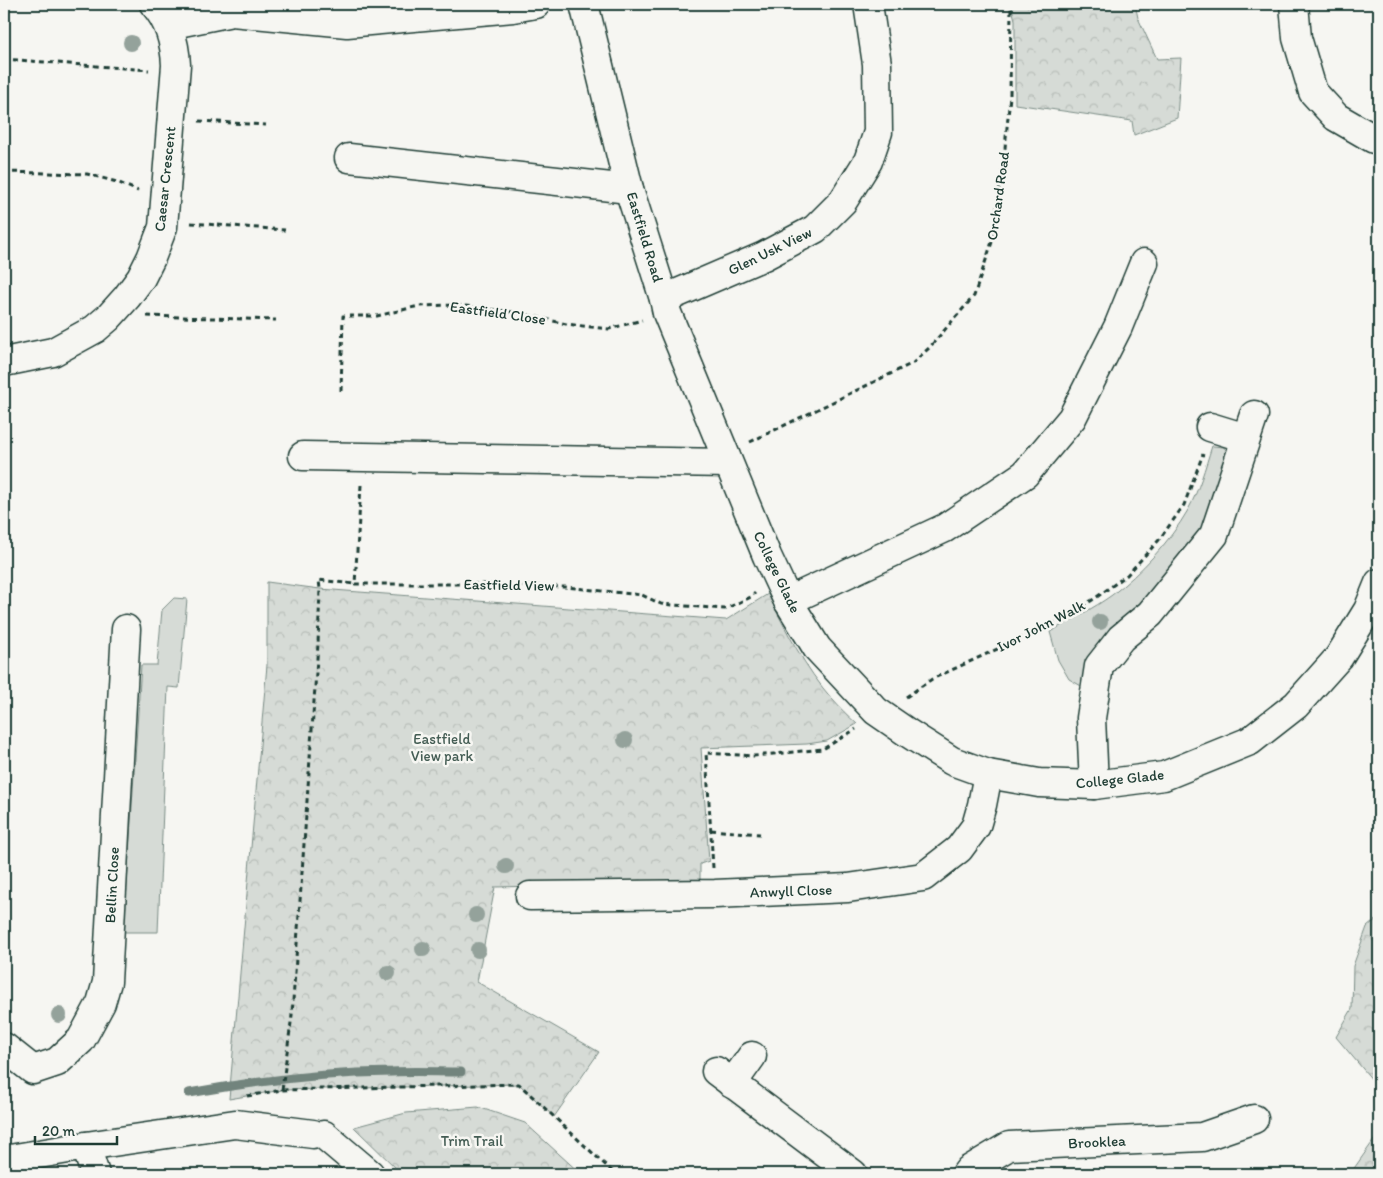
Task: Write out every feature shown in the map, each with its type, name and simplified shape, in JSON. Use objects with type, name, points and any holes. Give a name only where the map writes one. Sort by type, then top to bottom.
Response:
[{"type":"street","points":[[161,14],[232,12],[347,24],[514,8],[536,4]]},
{"type":"street","name":"Eastfield Road","points":[[584,4],[630,189],[665,306],[726,459]]},
{"type":"street","name":"Glen Usk View","points":[[665,306],[815,229],[843,201],[868,161],[878,132],[877,64],[868,4]]},
{"type":"street","points":[[1294,4],[1297,38],[1313,92],[1336,117],[1374,139],[1379,139]]},
{"type":"street","name":"Caesar Crescent","points":[[4,362],[53,352],[95,329],[127,297],[141,278],[151,258],[163,227],[175,50],[161,14]]},
{"type":"street","points":[[349,158],[630,189]]},
{"type":"street","points":[[788,601],[945,528],[1026,474],[1072,418],[1118,327],[1144,263]]},
{"type":"street","points":[[1094,785],[1091,718],[1099,666],[1121,638],[1150,614],[1214,535],[1250,427],[1210,427]]},
{"type":"street","points":[[303,456],[726,459]]},
{"type":"street","name":"College Glade","points":[[726,459],[775,574],[788,601],[817,648],[880,714],[952,761],[988,774],[1039,783],[1094,785],[1164,776],[1250,741],[1296,705],[1340,657],[1368,610],[1379,583]]},
{"type":"street","name":"Bellin Close","points":[[4,1048],[33,1070],[57,1062],[81,1040],[101,1003],[107,982],[126,629]]},
{"type":"street","name":"Anwyll Close","points":[[530,896],[714,894],[848,888],[923,877],[960,849],[976,826],[988,774]]},
{"type":"street","points":[[752,1056],[724,1077],[853,1174]]},
{"type":"street","name":"Brooklea","points":[[966,1174],[969,1170],[1009,1146],[1202,1137],[1239,1117]]},
{"type":"street","points":[[4,1160],[236,1124],[319,1134],[370,1174]]},
{"type":"street","points":[[86,1146],[95,1174]]},
{"type":"path","name":"Orchard Road","points":[[726,459],[778,429],[913,363],[929,348],[974,296],[993,239],[1004,157],[1010,96],[1011,4]]},
{"type":"path","points":[[4,58],[174,72]]},
{"type":"path","points":[[171,119],[266,125]]},
{"type":"path","points":[[4,172],[88,174],[117,182],[164,212],[285,230]]},
{"type":"path","name":"Eastfield Close","points":[[341,391],[343,316],[378,316],[419,306],[457,305],[520,313],[566,324],[609,328],[665,306]]},
{"type":"path","points":[[114,311],[137,316],[276,320]]},
{"type":"path","name":"Ivor John Walk","points":[[711,830],[706,753],[754,756],[823,748],[880,714],[932,679],[1056,622],[1094,599],[1127,575],[1159,540],[1184,505],[1202,461],[1210,427]]},
{"type":"path","points":[[356,584],[362,457]]},
{"type":"path","name":"Eastfield View","points":[[615,1174],[519,1084],[282,1090],[292,1015],[318,644],[319,580],[356,584],[480,584],[565,587],[642,595],[661,604],[725,609],[752,597],[775,574]]},
{"type":"path","points":[[714,894],[711,830],[760,834]]},
{"type":"green space","points":[[1011,4],[1135,4],[1138,18],[1157,59],[1181,58],[1177,118],[1134,135],[1132,121],[1015,104],[1015,20]]},
{"type":"green space","points":[[1212,446],[1224,447],[1230,457],[1212,516],[1083,687],[1069,679],[1058,660],[1050,632],[1112,595],[1154,556],[1188,510],[1199,487]]},
{"type":"green space","name":"Eastfield View park","points":[[267,582],[320,589],[726,620],[768,594],[789,635],[813,675],[832,699],[857,724],[827,741],[807,744],[701,748],[709,861],[700,864],[700,879],[691,884],[655,886],[641,880],[582,885],[495,887],[477,982],[599,1052],[554,1117],[519,1084],[282,1090],[229,1099],[267,665]]},
{"type":"green space","points":[[174,598],[187,599],[179,688],[168,687],[158,932],[124,932],[141,665],[157,665],[162,610]]},
{"type":"green space","points":[[1379,917],[1379,1088],[1336,1037],[1352,1009],[1353,966],[1367,927]]},
{"type":"green space","name":"Trim Trail","points":[[478,1107],[525,1123],[581,1174],[402,1174],[354,1127],[406,1113]]},
{"type":"green space","points":[[1379,1133],[1379,1174],[1350,1174]]},
{"type":"waterway","points":[[189,1093],[264,1081],[315,1076],[401,1072],[461,1072]]}]
